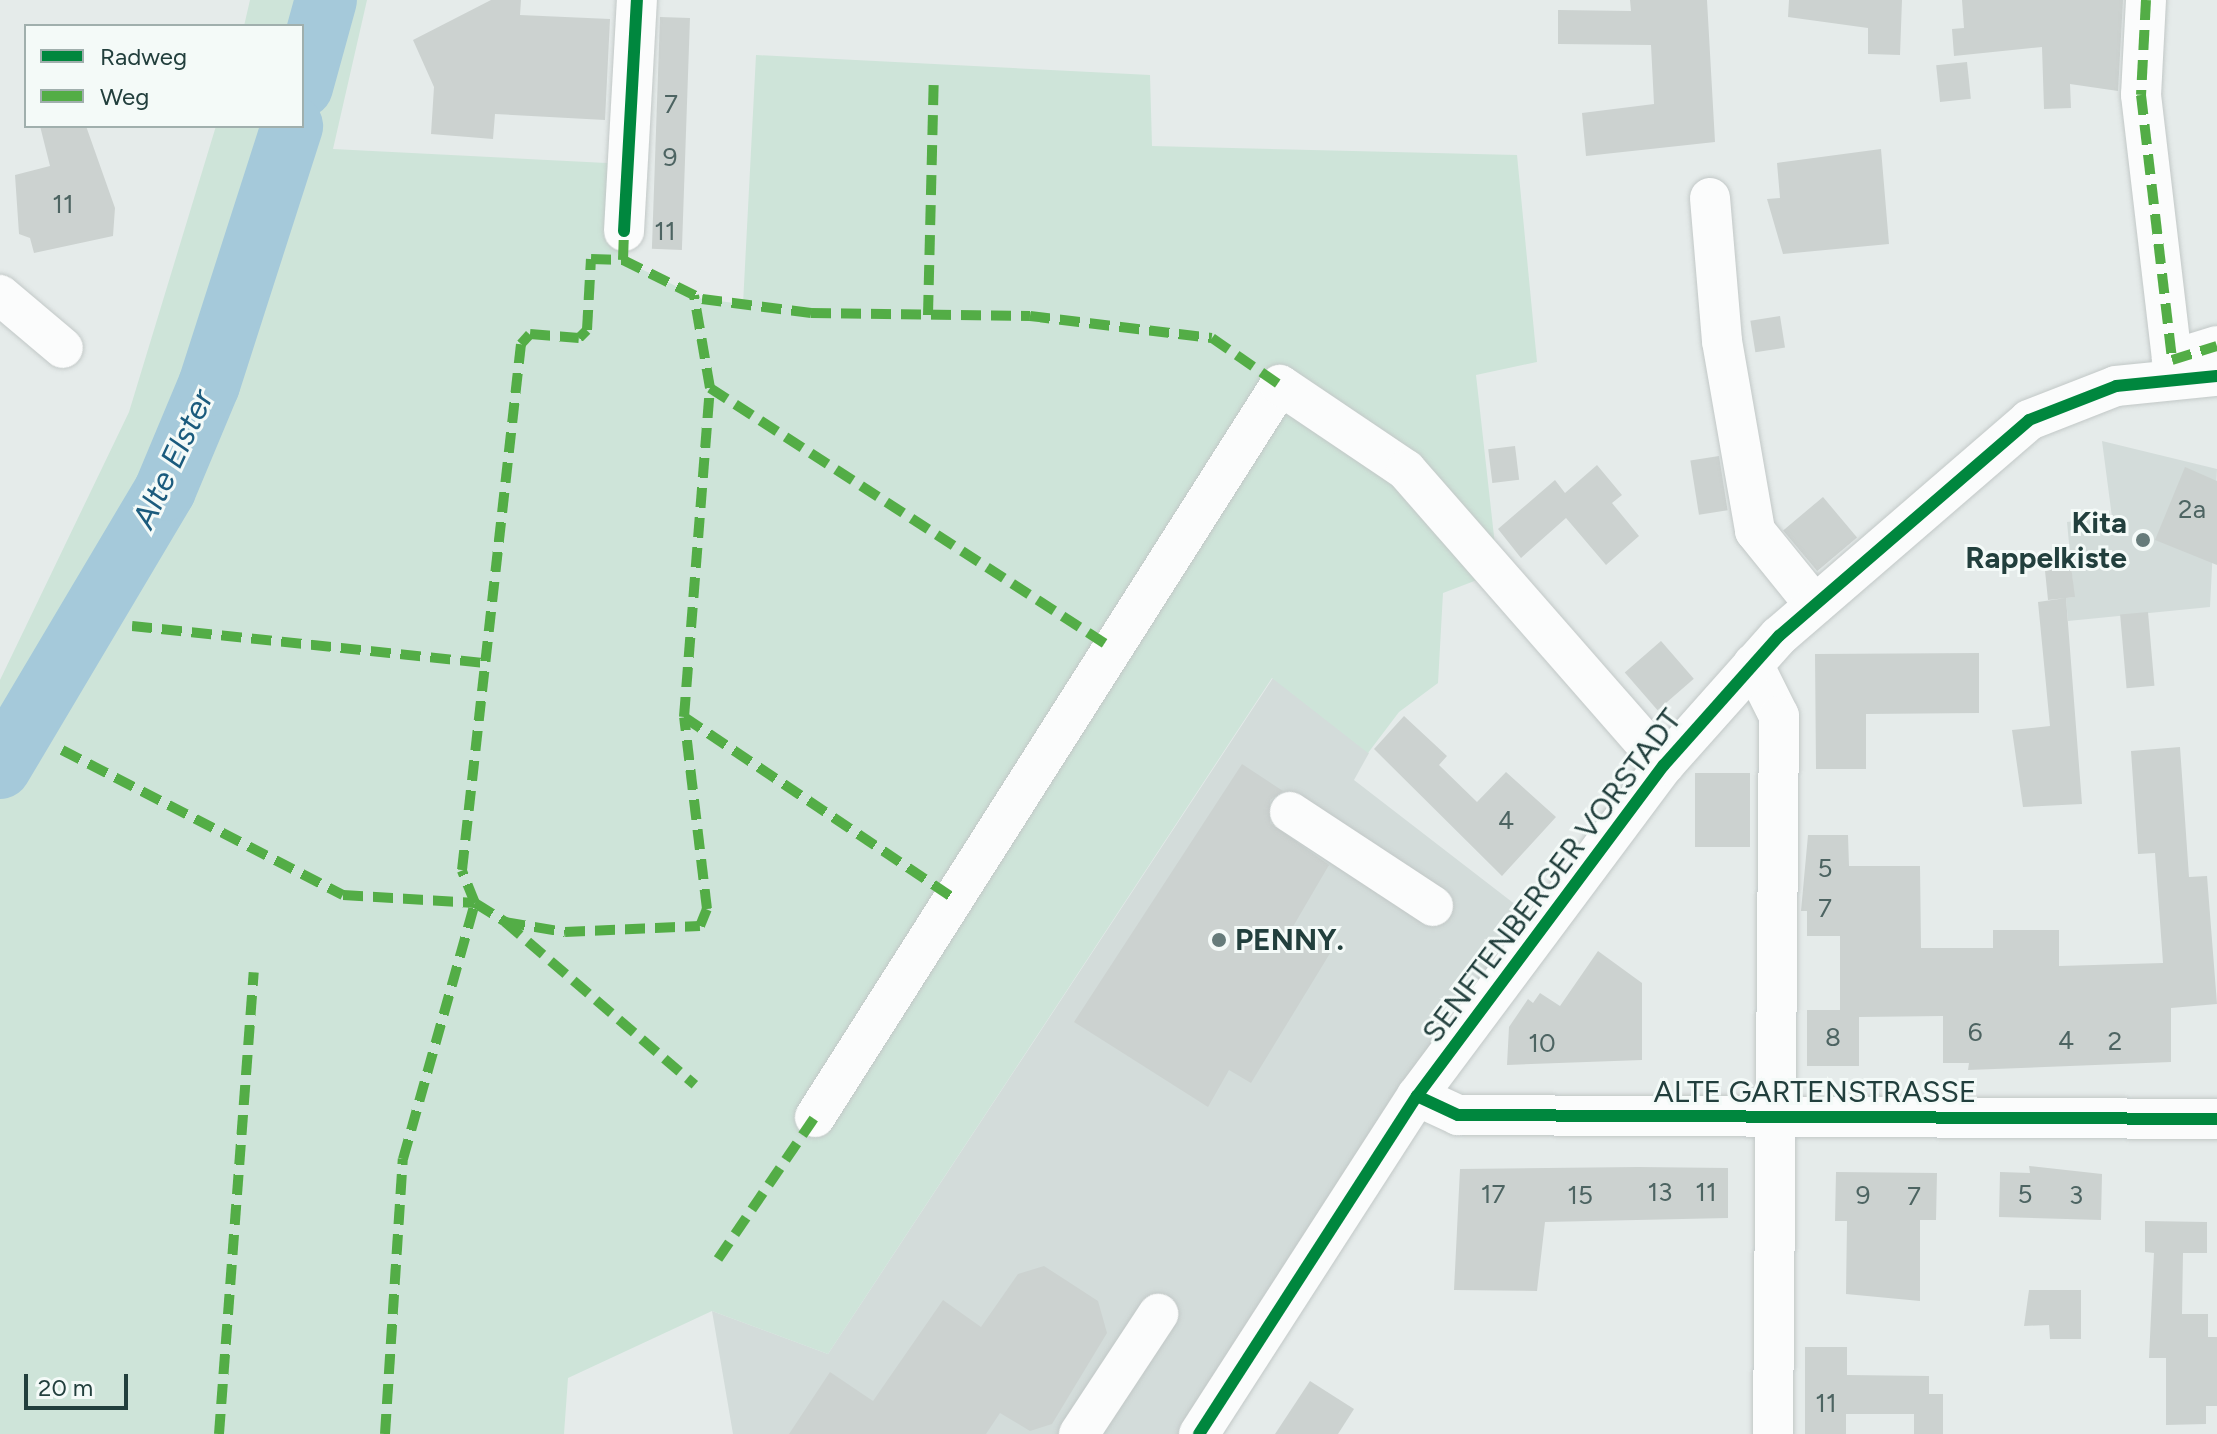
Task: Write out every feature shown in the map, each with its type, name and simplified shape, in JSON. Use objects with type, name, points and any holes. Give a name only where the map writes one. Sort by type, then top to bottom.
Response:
[{"type":"street","points":[[624,231],[637,0]]},
{"type":"street","points":[[2146,0],[2141,95],[2172,360],[2217,346]]},
{"type":"street","points":[[1710,198],[1722,341],[1755,531],[1815,605]]},
{"type":"street","points":[[0,295],[63,348]]},
{"type":"street","name":"SENFTENBERGER VORSTADT","points":[[1199,1434],[1417,1096],[1664,765],[1753,664],[1815,605],[2029,420],[2116,386],[2217,376]]},
{"type":"street","points":[[815,1117],[1280,385],[1406,470],[1664,765]]},
{"type":"street","points":[[1753,664],[1779,716],[1773,1434]]},
{"type":"street","points":[[1290,812],[1433,906]]},
{"type":"street","name":"ALTE GARTENSTRASSE","points":[[1417,1096],[1458,1115],[2217,1119]]},
{"type":"street","points":[[1079,1434],[1158,1314]]},
{"type":"shaded area","name":"Kita Rappelkiste","points":[[2102,441],[2217,469],[2210,607],[2068,621],[2066,598],[2074,597],[2067,522],[2112,517]]},
{"type":"shaded area","points":[[1273,678],[1369,753],[1354,780],[1542,925],[1196,1434],[733,1434],[712,1311],[828,1354]]},
{"type":"green space","points":[[250,0],[367,0],[333,149],[626,164],[623,260],[702,299],[743,304],[756,55],[1150,75],[1152,146],[1517,155],[1537,362],[1476,375],[1498,572],[1443,593],[1438,683],[1399,712],[1368,753],[1272,678],[828,1354],[712,1311],[568,1378],[564,1434],[0,1434],[0,680],[129,412],[215,128],[304,128],[304,24],[244,24]]},
{"type":"building","points":[[491,0],[521,0],[520,15],[610,19],[605,120],[495,114],[493,139],[431,134],[434,87],[413,40]]},
{"type":"building","points":[[1630,0],[1707,0],[1715,142],[1586,156],[1582,113],[1654,104],[1651,45],[1558,44],[1558,10],[1631,11]]},
{"type":"building","points":[[1789,0],[1902,0],[1900,55],[1868,54],[1868,28],[1788,17]]},
{"type":"building","points":[[1962,0],[2123,0],[2118,91],[2070,84],[2071,108],[2044,109],[2042,47],[1954,56],[1952,29],[1964,28]]},
{"type":"building","points":[[660,17],[690,18],[682,250],[652,249]]},
{"type":"building","points":[[1967,62],[1971,99],[1940,102],[1936,65]]},
{"type":"building","points":[[40,128],[87,128],[115,208],[113,236],[34,253],[30,238],[19,234],[15,175],[50,166]]},
{"type":"building","points":[[1881,149],[1889,244],[1783,254],[1767,199],[1780,198],[1777,163]]},
{"type":"building","points":[[1780,316],[1785,348],[1755,352],[1750,321]]},
{"type":"building","points":[[1515,446],[1519,480],[1492,483],[1488,449]]},
{"type":"building","points":[[1719,456],[1728,510],[1699,515],[1690,461]]},
{"type":"building","points":[[1597,465],[1622,495],[1612,503],[1639,536],[1606,565],[1566,518],[1521,558],[1498,529],[1555,480],[1565,493]]},
{"type":"building","points":[[2185,467],[2217,481],[2217,565],[2155,540]]},
{"type":"building","points":[[1823,497],[1857,538],[1817,571],[1783,530]]},
{"type":"building","points":[[2070,558],[2075,597],[2048,600],[2044,561]]},
{"type":"building","points":[[2066,598],[2082,804],[2023,807],[2012,730],[2050,726],[2038,602]]},
{"type":"building","points":[[2148,612],[2154,686],[2127,688],[2120,614]]},
{"type":"building","points":[[1661,641],[1694,679],[1658,710],[1625,672]]},
{"type":"building","points":[[1979,653],[1979,713],[1866,714],[1866,769],[1816,769],[1815,654]]},
{"type":"building","points":[[1404,716],[1447,756],[1439,765],[1477,802],[1506,772],[1556,817],[1502,876],[1374,749]]},
{"type":"building","points":[[2180,747],[2189,877],[2207,876],[2217,1004],[2171,1008],[2171,1062],[1968,1070],[1969,1063],[1943,1063],[1943,1016],[1859,1017],[1859,1066],[1807,1066],[1807,1010],[1840,1010],[1840,936],[1807,936],[1807,911],[1801,911],[1808,835],[1848,835],[1849,866],[1920,866],[1921,948],[1993,948],[1993,930],[2059,930],[2059,966],[2163,963],[2155,853],[2138,854],[2131,751]]},
{"type":"building","name":"PENNY.","points":[[1242,764],[1283,791],[1270,800],[1270,823],[1329,865],[1291,930],[1332,950],[1251,1083],[1229,1070],[1208,1107],[1074,1022]]},
{"type":"building","points":[[1695,773],[1750,773],[1750,847],[1695,847]]},
{"type":"building","points":[[1598,951],[1642,983],[1642,1060],[1507,1065],[1509,1027],[1528,999],[1533,1003],[1540,993],[1560,1006]]},
{"type":"building","points":[[2029,1166],[2102,1174],[2101,1220],[1999,1217],[2000,1172],[2030,1173]]},
{"type":"building","points":[[1728,1168],[1728,1218],[1545,1222],[1537,1291],[1454,1290],[1460,1169]]},
{"type":"building","points":[[1836,1172],[1937,1173],[1936,1220],[1920,1220],[1920,1301],[1846,1294],[1847,1221],[1835,1221]]},
{"type":"building","points":[[2145,1221],[2207,1222],[2207,1253],[2183,1253],[2182,1314],[2208,1314],[2208,1337],[2217,1337],[2217,1406],[2206,1406],[2206,1424],[2166,1425],[2166,1358],[2149,1358],[2154,1253],[2145,1252]]},
{"type":"building","points":[[1044,1266],[1098,1301],[1107,1333],[1052,1424],[1030,1431],[1000,1413],[986,1434],[789,1434],[830,1372],[873,1401],[943,1300],[981,1327],[1018,1274]]},
{"type":"building","points":[[2029,1290],[2081,1290],[2081,1339],[2050,1339],[2049,1325],[2024,1326]]},
{"type":"building","points":[[1805,1347],[1847,1347],[1847,1375],[1929,1376],[1929,1394],[1943,1394],[1943,1434],[1914,1434],[1914,1414],[1846,1414],[1846,1434],[1805,1434]]},
{"type":"building","points":[[1310,1381],[1354,1409],[1338,1434],[1275,1434]]},
{"type":"waterway","name":"Alte Elster","points":[[304,80],[326,0]]},
{"type":"waterway","name":"Alte Elster","points":[[0,768],[165,490],[209,385],[291,128]]},
{"type":"marked path","points":[[2146,0],[2141,95],[2172,360],[2217,346]]},
{"type":"marked path","points":[[928,315],[934,77]]},
{"type":"marked path","points":[[385,1434],[403,1159],[475,903],[462,870],[521,344],[530,334],[579,338],[587,330],[591,259],[623,260],[624,231]]},
{"type":"marked path","points":[[623,260],[702,299],[811,313],[1030,316],[1212,338],[1280,385]]},
{"type":"marked path","points":[[62,750],[343,895],[475,903],[505,922],[565,932],[700,926],[707,909],[684,717],[710,388],[694,295]]},
{"type":"marked path","points":[[710,388],[1112,648]]},
{"type":"marked path","points":[[132,626],[485,663]]},
{"type":"marked path","points":[[684,717],[950,896]]},
{"type":"marked path","points":[[505,922],[695,1085]]},
{"type":"marked path","points":[[219,1434],[254,972]]},
{"type":"marked path","points":[[718,1259],[815,1117]]},
{"type":"cycle path","points":[[624,231],[637,0]]},
{"type":"cycle path","points":[[1199,1434],[1417,1096],[1664,765],[1779,636],[2029,420],[2116,386],[2217,376]]},
{"type":"cycle path","points":[[1417,1096],[1458,1115],[2217,1119]]},
{"type":"place","name":"Kita Rappelkiste","points":[[2143,540]]},
{"type":"place","name":"PENNY.","points":[[1219,940]]}]
